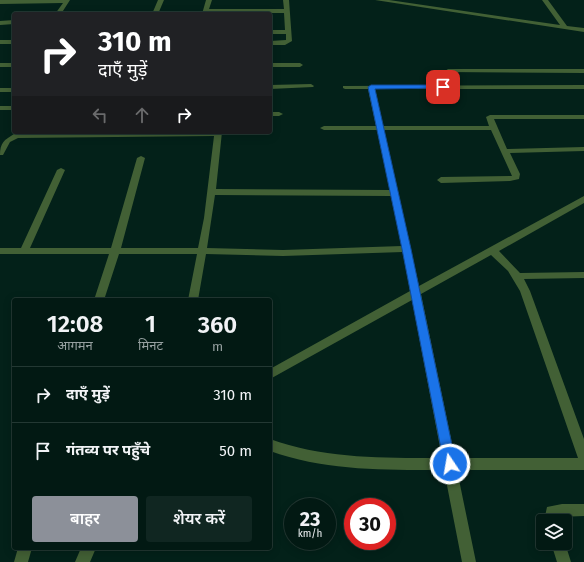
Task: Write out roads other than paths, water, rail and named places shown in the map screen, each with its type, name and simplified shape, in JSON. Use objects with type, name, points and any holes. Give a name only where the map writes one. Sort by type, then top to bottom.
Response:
[{"type":"street","points":[[156,12],[161,0]]},
{"type":"street","points":[[205,12],[209,0]]},
{"type":"street","points":[[272,44],[288,42],[288,11],[286,0]]},
{"type":"street","points":[[378,0],[584,30]]},
{"type":"street","points":[[434,0],[437,8]]},
{"type":"street","points":[[545,0],[565,27]]},
{"type":"street","points":[[0,2],[66,1]]},
{"type":"street","points":[[59,12],[66,1]]},
{"type":"street","points":[[246,12],[288,11]]},
{"type":"street","points":[[0,22],[12,22]]},
{"type":"street","points":[[272,32],[288,32]]},
{"type":"street","points":[[0,42],[12,42]]},
{"type":"street","points":[[0,66],[12,65]]},
{"type":"street","points":[[272,66],[300,65]]},
{"type":"street","points":[[448,71],[584,71]]},
{"type":"street","points":[[272,87],[311,86]]},
{"type":"street","points":[[345,87],[584,87]]},
{"type":"street","points":[[371,87],[407,249],[469,562]]},
{"type":"street","points":[[0,90],[12,90]]},
{"type":"street","points":[[0,108],[12,108]]},
{"type":"street","points":[[272,114],[279,114]]},
{"type":"street","points":[[441,180],[514,178],[516,174],[489,119],[490,118],[584,117]]},
{"type":"street","points":[[324,128],[494,128]]},
{"type":"street","points":[[0,153],[7,141],[17,136],[151,134]]},
{"type":"street","points":[[193,298],[203,250],[218,134]]},
{"type":"street","points":[[505,151],[584,149]]},
{"type":"street","points":[[100,298],[115,251],[141,158]]},
{"type":"street","points":[[24,251],[61,170]]},
{"type":"street","points":[[211,192],[394,193]]},
{"type":"street","points":[[272,373],[584,199]]},
{"type":"street","points":[[0,251],[203,250],[283,253],[407,249]]},
{"type":"street","points":[[492,250],[519,276],[584,457]]},
{"type":"street","points":[[519,276],[584,275]]},
{"type":"street","points":[[272,446],[292,453],[345,462],[394,464],[584,464]]},
{"type":"street","points":[[552,514],[552,512],[562,510],[584,510]]},
{"type":"street","points":[[21,562],[24,550]]},
{"type":"street","points":[[82,562],[89,550]]},
{"type":"street","points":[[560,550],[564,562]]}]
